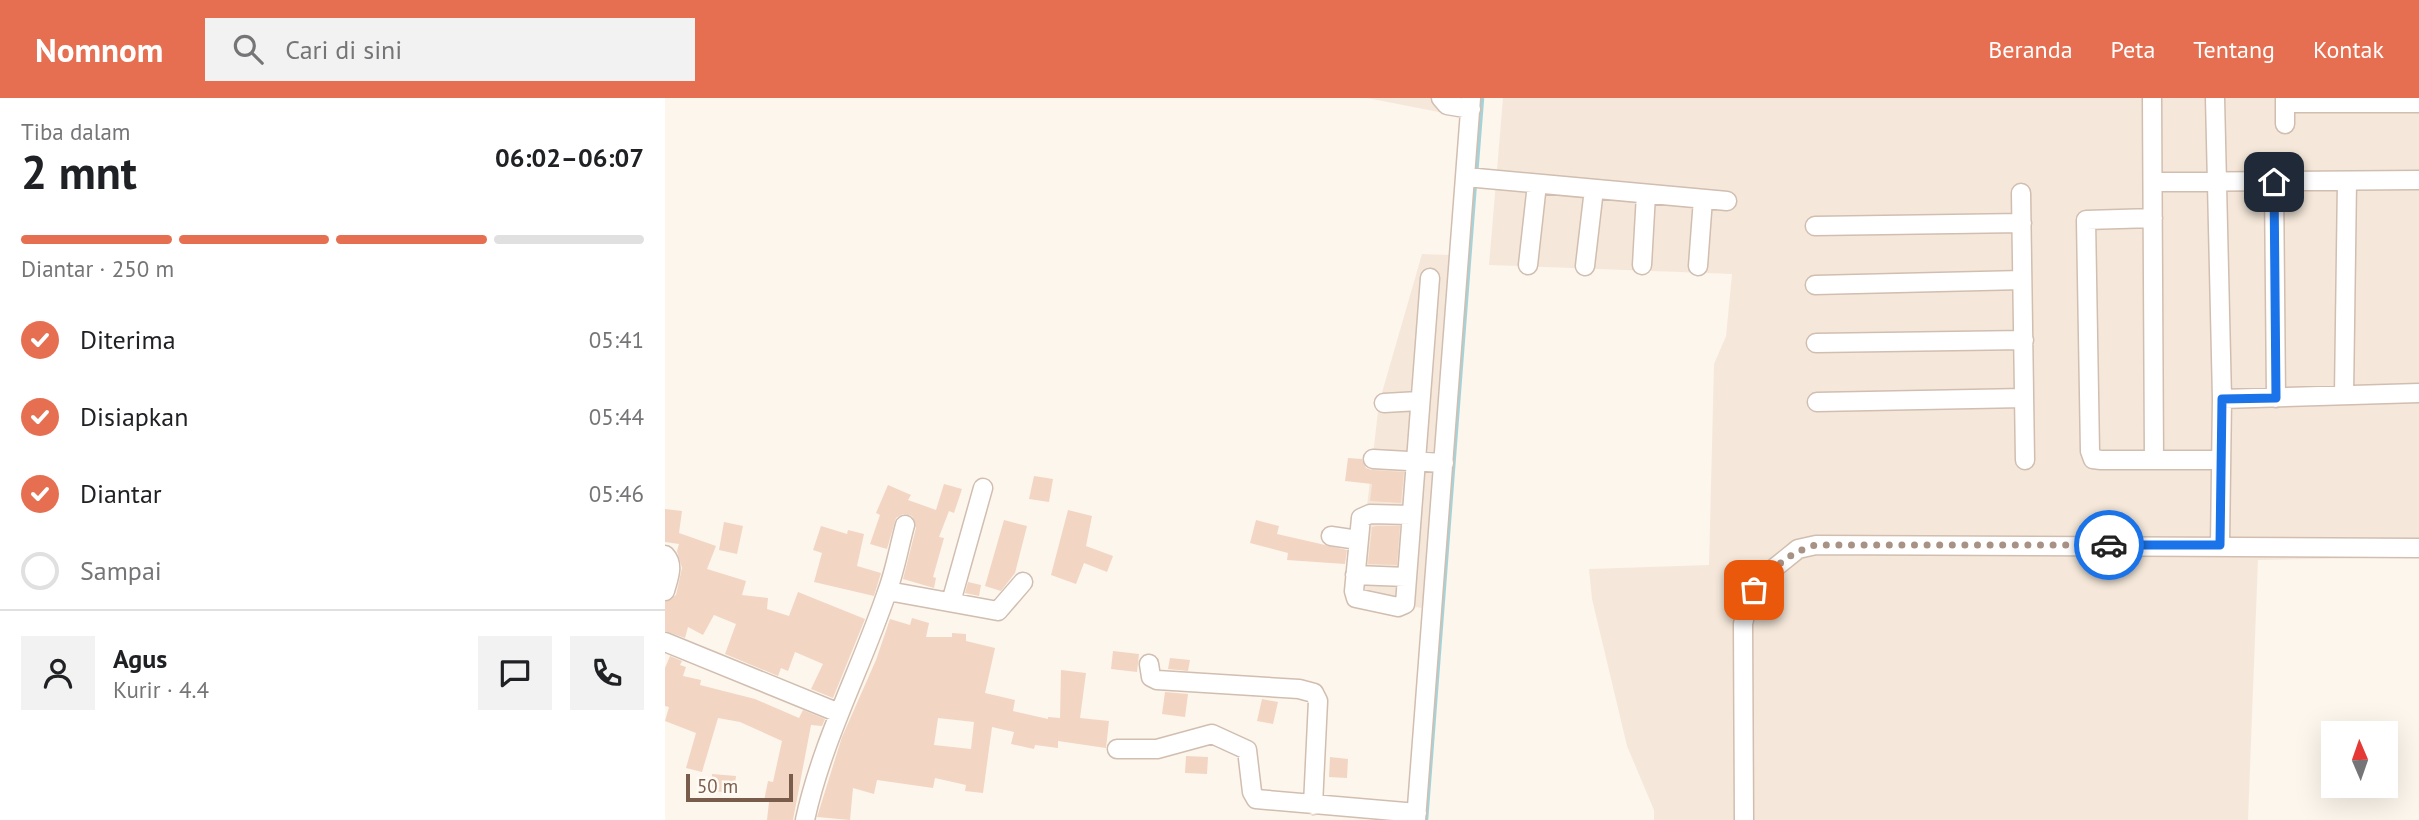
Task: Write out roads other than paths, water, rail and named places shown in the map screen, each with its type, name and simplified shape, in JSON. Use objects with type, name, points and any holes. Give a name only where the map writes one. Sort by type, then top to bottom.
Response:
[{"type":"street","points":[[1117,748],[1157,749],[1212,734],[1247,750],[1252,792],[1256,799],[1416,817],[1444,463],[1472,178],[1471,104],[1447,106],[1441,98]]},
{"type":"street","points":[[2152,98],[2154,460]]},
{"type":"street","points":[[2215,98],[2222,399],[2220,545]]},
{"type":"street","points":[[2285,124],[2285,101],[2419,103]]},
{"type":"street","points":[[1472,178],[1727,201]]},
{"type":"street","points":[[2153,182],[2419,180]]},
{"type":"street","points":[[2344,395],[2347,181]]},
{"type":"street","points":[[2274,182],[2276,398]]},
{"type":"street","points":[[1528,265],[1537,184]]},
{"type":"street","points":[[1585,266],[1594,189]]},
{"type":"street","points":[[1642,265],[1646,194]]},
{"type":"street","points":[[2021,194],[2025,460]]},
{"type":"street","points":[[1698,266],[1703,199]]},
{"type":"street","points":[[2153,218],[2087,220],[2090,451],[2093,459],[2101,460],[2221,460]]},
{"type":"street","points":[[1815,226],[2022,223]]},
{"type":"street","points":[[1411,515],[1365,515],[1359,523],[1356,598],[1400,608],[1405,604],[1419,401],[1416,347],[1430,278]]},
{"type":"street","points":[[1815,285],[2022,280]]},
{"type":"street","points":[[1816,343],[2024,340]]},
{"type":"street","points":[[2222,399],[2419,393]]},
{"type":"street","points":[[1817,402],[2024,398]]},
{"type":"street","points":[[1384,403],[1419,401]]},
{"type":"street","points":[[1373,459],[1444,463]]},
{"type":"street","points":[[951,602],[983,488]]},
{"type":"street","points":[[805,820],[811,792],[839,713],[888,591],[905,525]]},
{"type":"street","points":[[1331,536],[1358,540]]},
{"type":"street","points":[[1744,820],[1743,624],[1754,590],[1767,574],[1798,549],[1816,545],[2419,548]]},
{"type":"street","points":[[665,555],[671,568],[665,591]]},
{"type":"street","points":[[1355,575],[1406,577]]},
{"type":"street","points":[[888,591],[1000,610],[1023,582]]},
{"type":"street","points":[[665,642],[839,713]]},
{"type":"street","points":[[1149,664],[1150,677],[1157,680],[1299,689],[1314,694],[1318,701],[1313,805]]},
{"type":"waterway","points":[[1476,174],[1482,98]]},
{"type":"waterway","points":[[1426,820],[1475,182]]}]
